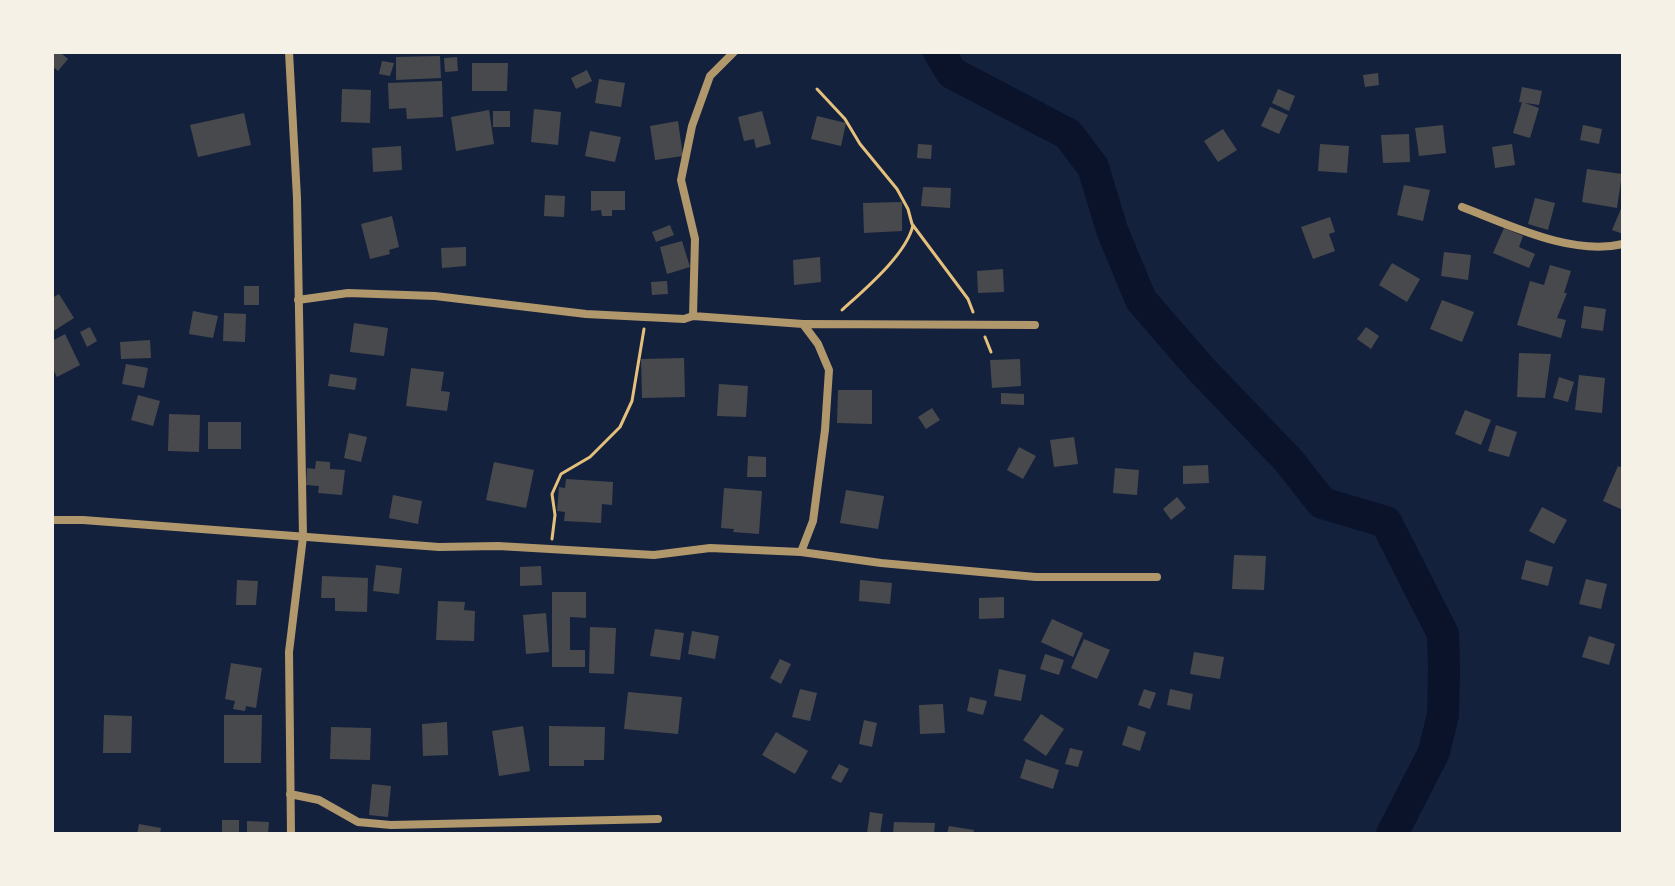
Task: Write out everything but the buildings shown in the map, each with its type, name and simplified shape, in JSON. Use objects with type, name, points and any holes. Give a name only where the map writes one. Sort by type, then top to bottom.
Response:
[{"type":"street","points":[[289,52],[297,198],[303,537],[289,652],[291,834]]},
{"type":"street","points":[[693,316],[695,239],[681,180],[692,126],[710,76],[734,52]]},
{"type":"street","points":[[1462,207],[1553,241],[1609,247],[1623,244]]},
{"type":"street","points":[[298,300],[348,293],[435,296],[646,318],[684,319],[693,316],[803,324],[1035,325]]},
{"type":"street","points":[[801,552],[813,521],[829,370],[818,344],[803,324]]},
{"type":"street","points":[[52,520],[439,547],[498,546],[654,555],[710,548],[801,552],[881,563],[1036,577],[1157,577]]},
{"type":"street","points":[[290,794],[319,800],[358,822],[391,825],[658,819]]},
{"type":"path","points":[[817,89],[845,119],[860,144],[897,189],[913,225],[968,299],[991,352]]},
{"type":"path","points":[[826,324],[870,285],[911,237],[913,225]]},
{"type":"path","points":[[551,549],[555,515],[552,494],[561,474],[590,457],[620,427],[632,401],[646,318]]},
{"type":"waterway","points":[[939,52],[952,73],[1068,134],[1093,167],[1112,230],[1141,300],[1200,368],[1289,461],[1322,503],[1386,522],[1443,634],[1444,668],[1443,715],[1434,752],[1392,834]]}]
